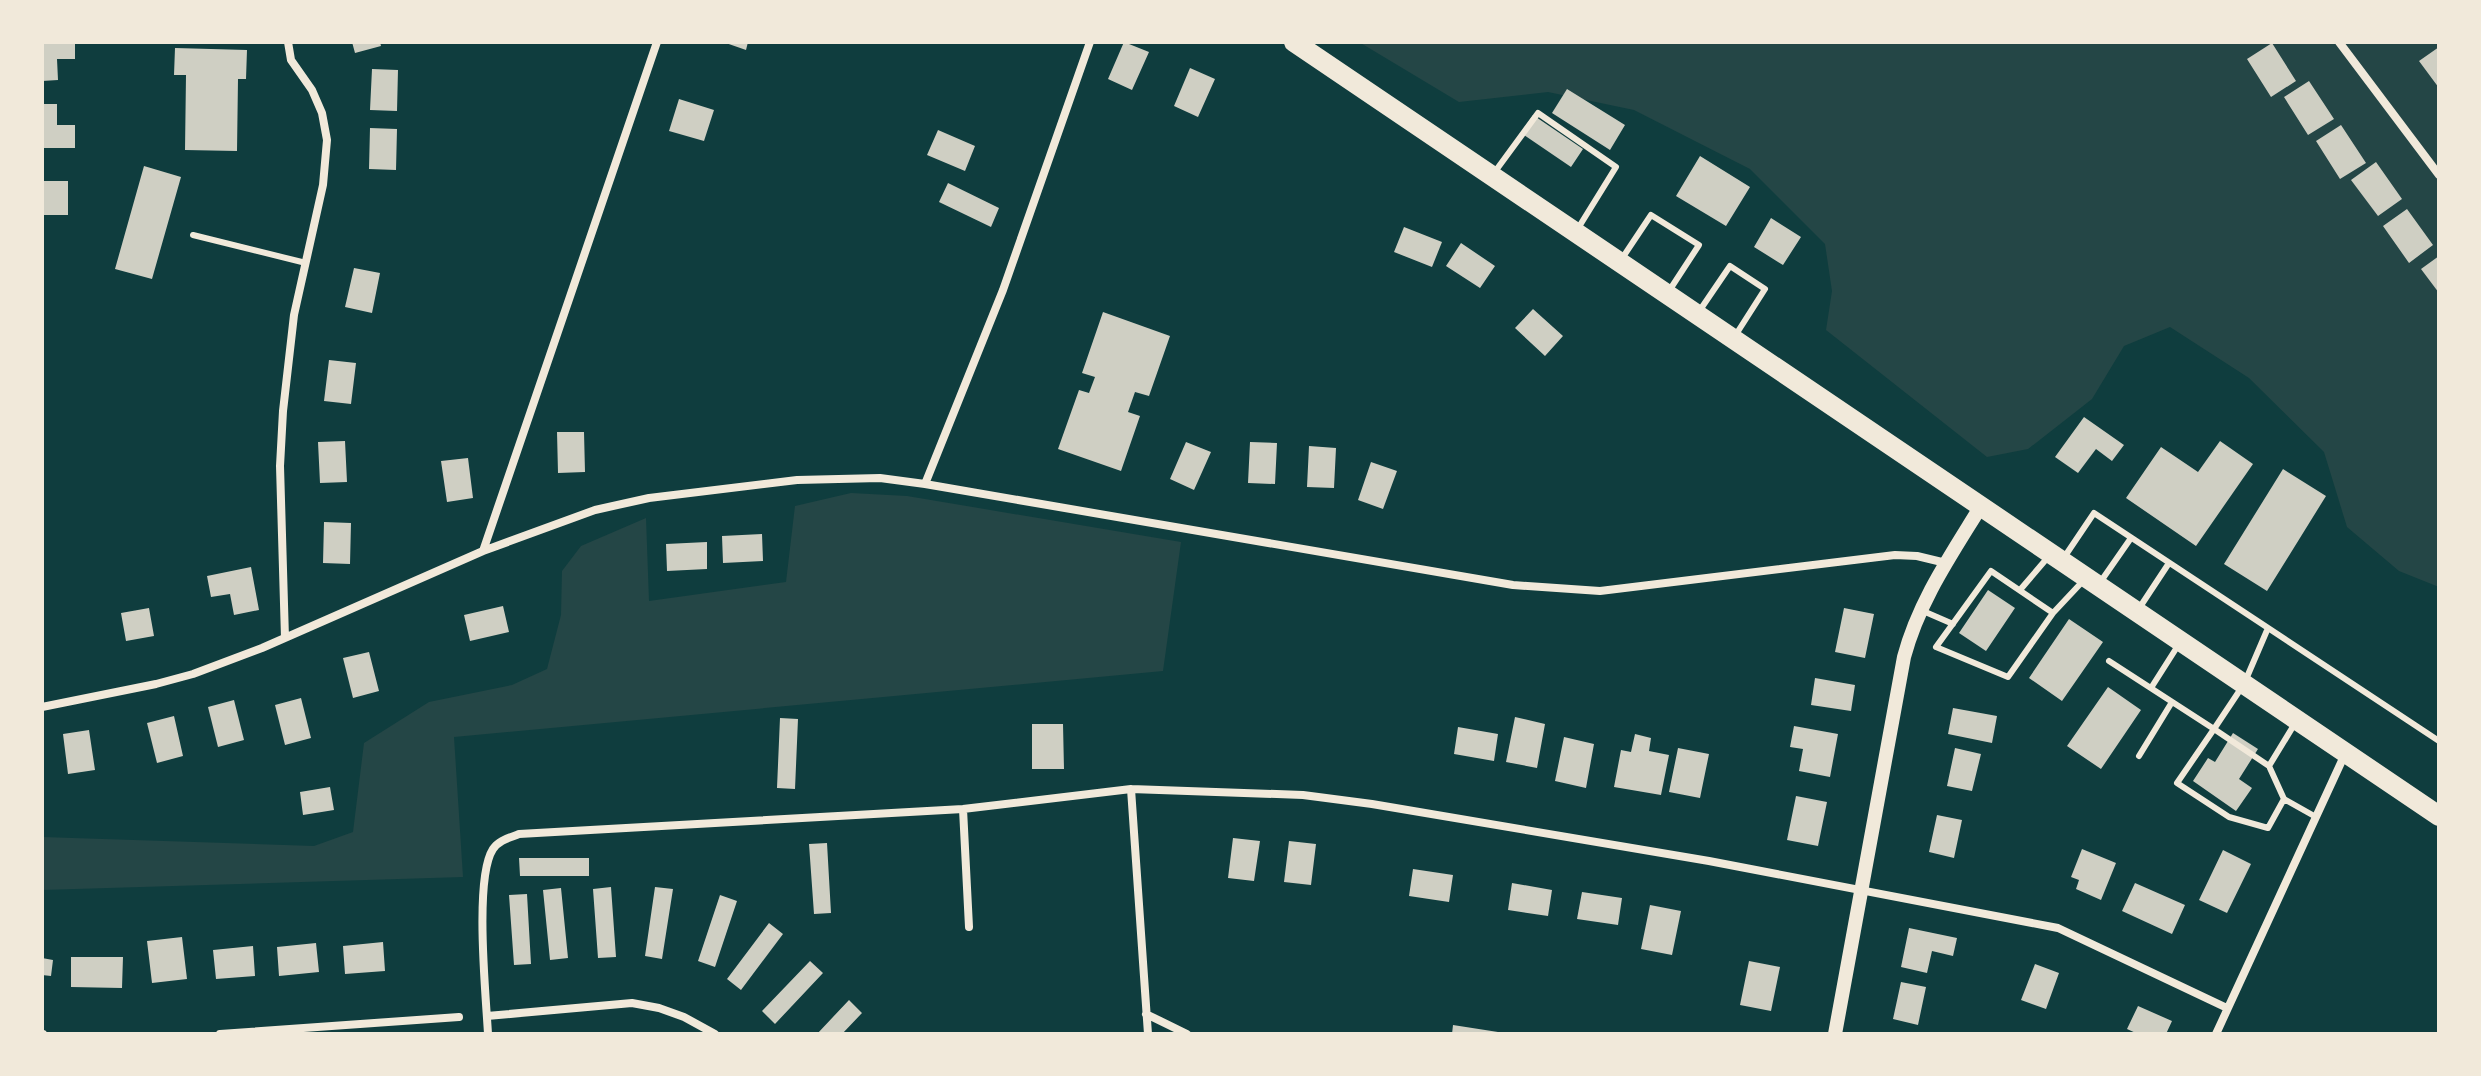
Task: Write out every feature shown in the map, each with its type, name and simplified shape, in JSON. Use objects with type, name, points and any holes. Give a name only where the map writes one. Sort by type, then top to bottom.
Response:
[{"type":"main road","points":[[1294,42],[2439,816]]},
{"type":"street","points":[[285,638],[280,466],[294,315],[323,185],[327,140],[322,113],[312,90],[291,60],[288,42]]},
{"type":"street","points":[[483,551],[657,42]]},
{"type":"street","points":[[925,484],[1003,290],[1090,42]]},
{"type":"street","points":[[2339,42],[2439,175]]},
{"type":"street","points":[[42,707],[181,677],[285,638],[483,551],[595,510],[649,498],[797,480],[880,478],[925,484],[1513,585],[1573,591],[1600,591],[1895,555],[1917,556],[1946,563]]},
{"type":"street","points":[[1835,1034],[1904,657],[1920,610],[1981,506]]},
{"type":"street","points":[[2216,1034],[2346,753]]},
{"type":"street","points":[[1131,789],[1148,1034]]},
{"type":"street","points":[[488,1034],[482,900],[488,858],[504,839],[519,834],[963,809],[1131,789],[1303,795],[1372,804],[1709,861],[2058,928],[2227,1008]]},
{"type":"street","points":[[963,809],[969,927]]},
{"type":"street","points":[[487,1016],[632,1003],[684,1017],[715,1034]]},
{"type":"street","points":[[1146,1014],[1187,1034]]},
{"type":"street","points":[[220,1034],[332,1030],[459,1017]]},
{"type":"lane","points":[[1492,176],[1538,113],[1616,167],[1576,232]]},
{"type":"lane","points":[[1620,262],[1651,215],[1699,245],[1667,294]]},
{"type":"lane","points":[[193,235],[306,263]]},
{"type":"lane","points":[[1697,314],[1730,266],[1765,289],[1733,339]]},
{"type":"lane","points":[[2020,590],[2056,557],[2094,513],[2439,741]]},
{"type":"lane","points":[[2053,613],[1991,571],[1936,647],[2008,677],[2053,613],[2092,582],[2131,538]]},
{"type":"lane","points":[[2137,612],[2169,563]]},
{"type":"lane","points":[[1920,610],[1953,624]]},
{"type":"lane","points":[[2268,628],[2244,684],[2177,783],[2229,817],[2268,828],[2284,799]]},
{"type":"lane","points":[[2151,688],[2181,641]]},
{"type":"lane","points":[[2109,661],[2269,766],[2284,799],[2316,817]]},
{"type":"lane","points":[[2139,756],[2172,702]]},
{"type":"lane","points":[[2269,766],[2297,720]]},
{"type":"shaded area","points":[[1359,42],[2439,42],[2439,587],[2399,571],[2347,527],[2324,452],[2249,378],[2170,327],[2124,346],[2092,399],[2028,449],[1987,457],[1826,330],[1832,291],[1825,244],[1750,169],[1634,110],[1548,92],[1459,102]]},
{"type":"shaded area","points":[[851,493],[907,496],[1181,542],[1163,671],[454,737],[463,877],[42,890],[42,837],[314,846],[353,832],[364,743],[429,702],[512,685],[547,669],[561,615],[562,571],[581,546],[646,518],[649,601],[786,582],[795,506]]},
{"type":"building","points":[[42,42],[75,42],[75,59],[57,59],[58,80],[42,81]]},
{"type":"building","points":[[352,42],[380,42],[381,46],[355,53]]},
{"type":"building","points":[[723,42],[748,42],[746,50]]},
{"type":"building","points":[[1124,42],[1149,52],[1132,90],[1108,79]]},
{"type":"building","points":[[2272,43],[2296,81],[2271,97],[2247,59]]},
{"type":"building","points":[[2439,47],[2439,88],[2419,61]]},
{"type":"building","points":[[175,48],[247,50],[246,79],[238,79],[237,151],[185,150],[186,75],[174,75]]},
{"type":"building","points":[[1190,68],[1215,79],[1198,117],[1174,106]]},
{"type":"building","points":[[372,69],[398,70],[397,111],[370,110]]},
{"type":"building","points":[[2309,81],[2334,119],[2308,135],[2284,97]]},
{"type":"building","points":[[1567,89],[1625,125],[1610,150],[1552,113]]},
{"type":"building","points":[[679,99],[714,110],[704,141],[669,131]]},
{"type":"building","points":[[42,104],[57,104],[57,125],[75,125],[75,148],[42,148]]},
{"type":"building","points":[[1533,115],[1583,149],[1571,167],[1521,133]]},
{"type":"building","points":[[2341,125],[2366,163],[2340,179],[2316,141]]},
{"type":"building","points":[[370,128],[397,129],[396,170],[369,169]]},
{"type":"building","points":[[938,130],[975,146],[965,171],[927,155]]},
{"type":"building","points":[[1700,156],[1750,187],[1726,226],[1676,196]]},
{"type":"building","points":[[2376,162],[2402,199],[2378,216],[2351,180]]},
{"type":"building","points":[[144,166],[181,177],[152,279],[115,269]]},
{"type":"building","points":[[42,181],[68,181],[68,215],[42,215]]},
{"type":"building","points":[[948,183],[999,208],[991,227],[939,202]]},
{"type":"building","points":[[2407,209],[2433,245],[2409,263],[2383,226]]},
{"type":"building","points":[[1771,218],[1801,237],[1783,265],[1754,247]]},
{"type":"building","points":[[1404,227],[1442,242],[1432,267],[1394,252]]},
{"type":"building","points":[[1461,243],[1495,266],[1480,288],[1446,266]]},
{"type":"building","points":[[2439,256],[2439,293],[2421,269]]},
{"type":"building","points":[[354,268],[380,273],[372,313],[345,307]]},
{"type":"building","points":[[1533,309],[1563,336],[1545,356],[1515,328]]},
{"type":"building","points":[[1103,312],[1170,336],[1149,396],[1135,392],[1128,412],[1140,416],[1121,471],[1058,449],[1079,390],[1089,393],[1095,377],[1082,373]]},
{"type":"building","points":[[329,360],[356,363],[351,404],[324,401]]},
{"type":"building","points":[[2084,417],[2124,445],[2112,461],[2096,449],[2078,473],[2055,457]]},
{"type":"building","points":[[557,432],[584,432],[585,472],[558,473]]},
{"type":"building","points":[[345,441],[347,482],[320,483],[318,442]]},
{"type":"building","points":[[2220,441],[2253,464],[2196,546],[2126,498],[2161,447],[2198,472]]},
{"type":"building","points":[[1186,442],[1211,452],[1194,490],[1170,479]]},
{"type":"building","points":[[1250,442],[1277,443],[1275,484],[1248,483]]},
{"type":"building","points":[[1309,446],[1336,448],[1334,488],[1307,487]]},
{"type":"building","points":[[468,458],[473,498],[447,502],[441,461]]},
{"type":"building","points":[[1371,462],[1397,471],[1383,509],[1358,500]]},
{"type":"building","points":[[2283,469],[2326,496],[2267,591],[2224,564]]},
{"type":"building","points":[[324,522],[351,523],[350,564],[323,563]]},
{"type":"building","points":[[762,534],[763,561],[723,563],[722,536]]},
{"type":"building","points":[[707,542],[707,569],[667,571],[666,544]]},
{"type":"building","points":[[251,567],[259,610],[234,615],[230,594],[211,597],[207,576]]},
{"type":"building","points":[[1988,590],[2015,608],[1986,651],[1959,633]]},
{"type":"building","points":[[503,606],[509,632],[470,641],[464,615]]},
{"type":"building","points":[[149,608],[154,636],[126,641],[121,613]]},
{"type":"building","points":[[1844,608],[1874,614],[1865,658],[1835,652]]},
{"type":"building","points":[[2069,619],[2103,642],[2062,701],[2029,678]]},
{"type":"building","points":[[369,652],[379,691],[353,698],[343,658]]},
{"type":"building","points":[[1815,678],[1855,685],[1851,711],[1811,705]]},
{"type":"building","points":[[2108,687],[2141,710],[2101,769],[2067,746]]},
{"type":"building","points":[[301,698],[311,738],[285,745],[275,705]]},
{"type":"building","points":[[234,700],[244,740],[218,747],[208,707]]},
{"type":"building","points":[[1953,708],[1997,716],[1992,743],[1948,734]]},
{"type":"building","points":[[174,716],[183,756],[157,763],[147,723]]},
{"type":"building","points":[[1515,717],[1545,724],[1537,768],[1506,762]]},
{"type":"building","points":[[780,718],[798,719],[795,789],[777,788]]},
{"type":"building","points":[[1032,724],[1063,724],[1064,769],[1032,769]]},
{"type":"building","points":[[1794,726],[1838,734],[1830,777],[1799,771],[1803,749],[1790,747]]},
{"type":"building","points":[[1458,727],[1498,734],[1494,761],[1454,754]]},
{"type":"building","points":[[89,730],[95,770],[68,774],[63,734]]},
{"type":"building","points":[[2233,733],[2258,749],[2239,779],[2252,788],[2236,811],[2193,781],[2208,758],[2215,762]]},
{"type":"building","points":[[1635,734],[1651,738],[1649,751],[1669,755],[1661,795],[1614,787],[1621,750],[1631,752]]},
{"type":"building","points":[[1564,737],[1594,744],[1586,788],[1555,781]]},
{"type":"building","points":[[1678,748],[1709,754],[1700,798],[1669,792]]},
{"type":"building","points":[[1955,748],[1981,754],[1972,791],[1947,786]]},
{"type":"building","points":[[330,787],[334,810],[303,815],[300,792]]},
{"type":"building","points":[[1796,796],[1827,802],[1818,846],[1787,840]]},
{"type":"building","points":[[1937,815],[1962,820],[1954,858],[1929,852]]},
{"type":"building","points":[[1233,838],[1260,841],[1254,881],[1228,878]]},
{"type":"building","points":[[1289,841],[1316,844],[1311,885],[1284,882]]},
{"type":"building","points":[[827,843],[831,913],[814,914],[809,844]]},
{"type":"building","points":[[2082,849],[2116,863],[2101,900],[2076,889],[2079,880],[2071,877]]},
{"type":"building","points":[[2223,850],[2251,864],[2227,913],[2199,900]]},
{"type":"building","points":[[519,858],[589,858],[589,876],[520,876]]},
{"type":"building","points":[[1413,869],[1453,875],[1449,902],[1409,896]]},
{"type":"building","points":[[1512,883],[1552,890],[1548,916],[1508,910]]},
{"type":"building","points":[[2135,883],[2185,905],[2172,934],[2122,911]]},
{"type":"building","points":[[611,887],[616,957],[598,958],[593,889]]},
{"type":"building","points":[[655,887],[673,889],[662,959],[645,956]]},
{"type":"building","points":[[561,888],[568,958],[550,960],[543,890]]},
{"type":"building","points":[[1582,892],[1622,898],[1618,925],[1577,919]]},
{"type":"building","points":[[527,894],[531,964],[514,965],[509,895]]},
{"type":"building","points":[[720,895],[737,901],[715,967],[698,961]]},
{"type":"building","points":[[1650,905],[1681,911],[1672,955],[1641,949]]},
{"type":"building","points":[[769,923],[783,934],[741,990],[727,979]]},
{"type":"building","points":[[1909,928],[1957,938],[1953,956],[1932,951],[1927,973],[1901,967]]},
{"type":"building","points":[[182,937],[187,979],[152,983],[147,941]]},
{"type":"building","points":[[383,942],[385,971],[345,974],[343,946]]},
{"type":"building","points":[[316,943],[319,972],[279,976],[277,947]]},
{"type":"building","points":[[253,946],[255,976],[216,979],[213,950]]},
{"type":"building","points":[[71,957],[123,957],[122,988],[71,987]]},
{"type":"building","points":[[42,958],[53,960],[51,976],[42,975]]},
{"type":"building","points":[[810,961],[823,973],[775,1024],[762,1011]]},
{"type":"building","points":[[1749,961],[1780,967],[1771,1011],[1740,1005]]},
{"type":"building","points":[[2035,964],[2059,973],[2046,1009],[2021,1000]]},
{"type":"building","points":[[1901,982],[1926,987],[1918,1025],[1893,1019]]},
{"type":"building","points":[[849,1000],[862,1013],[842,1034],[817,1034]]},
{"type":"building","points":[[2138,1006],[2172,1021],[2166,1034],[2138,1034],[2127,1029]]},
{"type":"building","points":[[1453,1025],[1498,1032],[1452,1034]]}]
